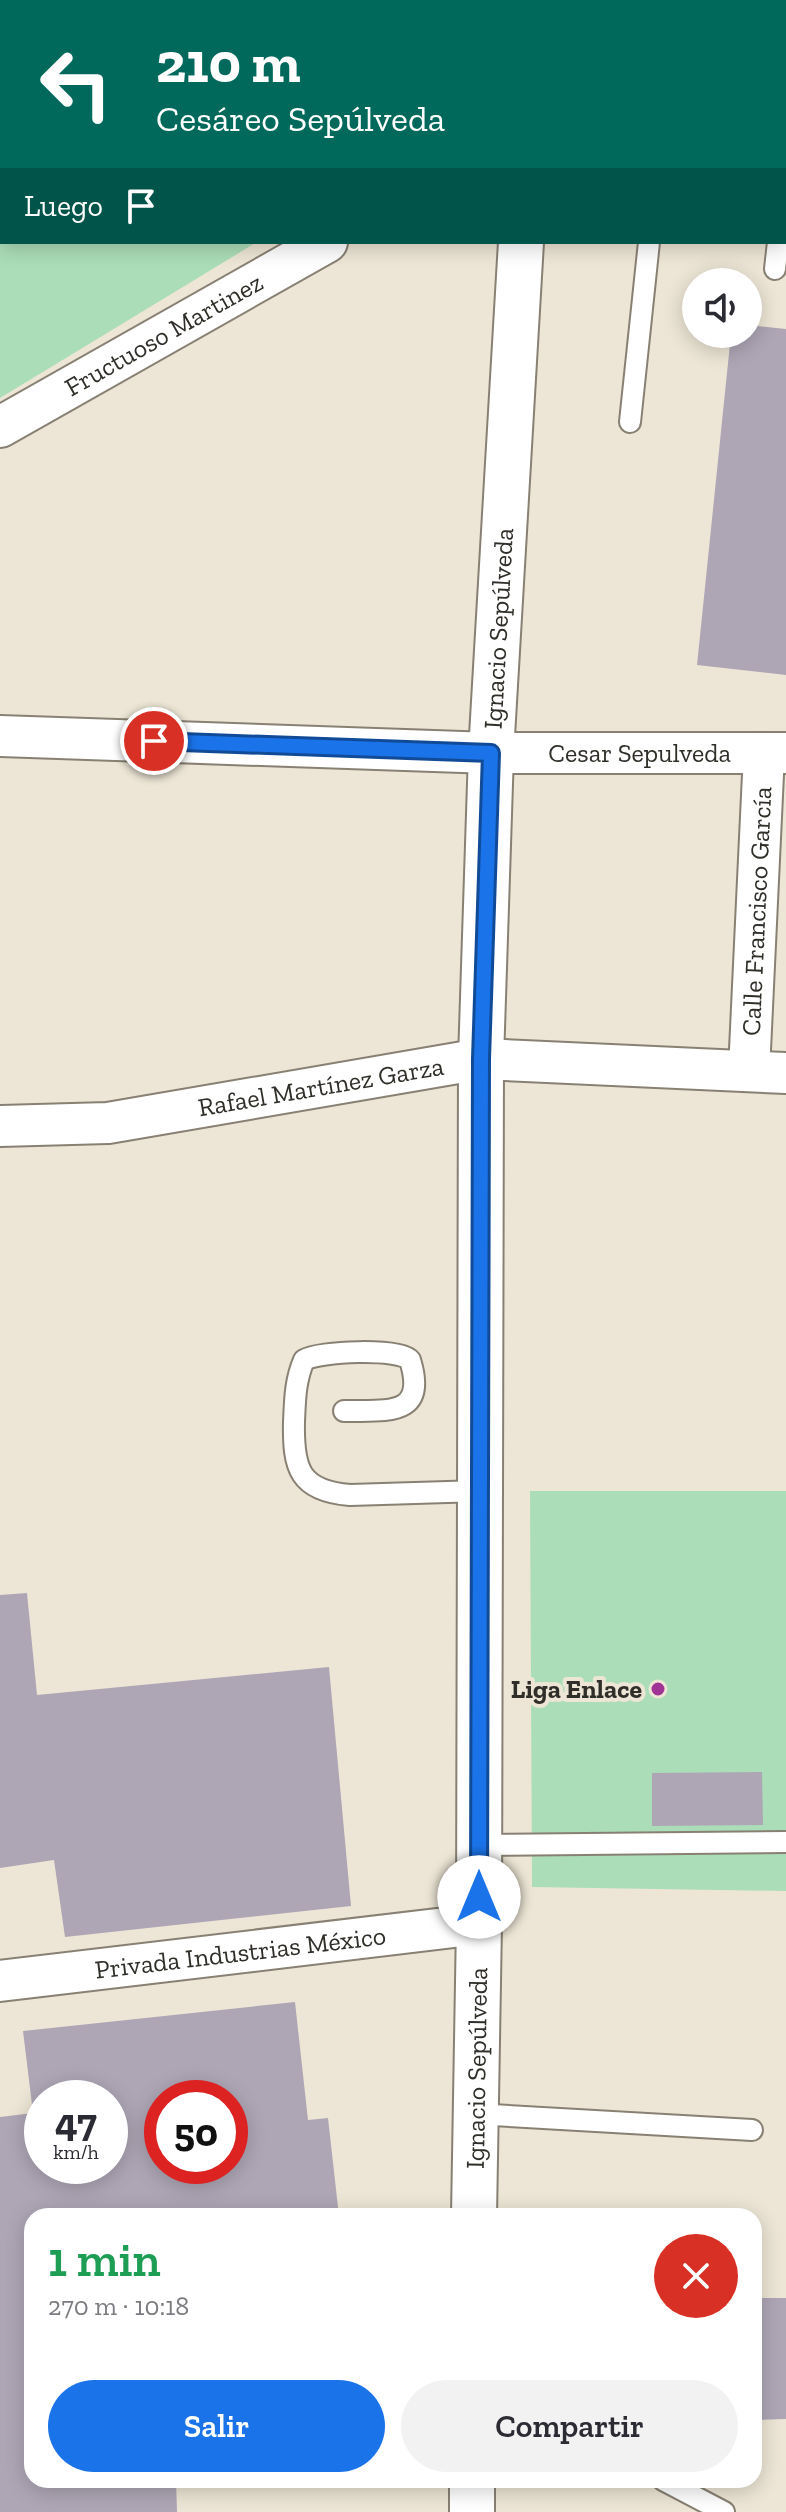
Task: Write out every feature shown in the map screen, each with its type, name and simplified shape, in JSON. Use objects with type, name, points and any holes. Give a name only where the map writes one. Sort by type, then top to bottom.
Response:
[{"type":"main road","name":"Ignacio Sepúlveda","points":[[474,2208],[479,1924],[481,1059],[491,753],[521,244]]},
{"type":"main road","points":[[472,2488],[472,2512]]},
{"type":"street","name":"Fructuoso Martinez","points":[[0,427],[323,244]]},
{"type":"street","name":"Cesar Sepulveda","points":[[0,736],[491,753],[775,753]]},
{"type":"street","name":"Calle Francisco García","points":[[768,1072],[775,753]]},
{"type":"street","name":"Rafael Martínez Garza","points":[[0,1126],[108,1123],[481,1059],[768,1072]]},
{"type":"street","name":"Privada Industrias México","points":[[0,1981],[479,1924]]},
{"type":"lane","points":[[630,422],[649,244]]},
{"type":"lane","points":[[775,269],[778,244]]},
{"type":"lane","points":[[344,1411],[407,1406],[415,1386],[410,1360],[405,1355],[396,1354],[324,1353],[304,1360],[295,1388],[294,1454],[305,1479],[316,1487],[330,1494],[350,1495],[480,1491]]},
{"type":"lane","points":[[479,1845],[786,1842]]},
{"type":"lane","points":[[475,2114],[752,2130]]},
{"type":"lane","points":[[678,2488],[724,2512]]},
{"type":"green space","points":[[0,244],[254,244],[0,398]]},
{"type":"green space","name":"Liga Enlace","points":[[530,1491],[786,1491],[786,1891],[532,1887]]},
{"type":"building","points":[[762,326],[786,329],[786,675],[697,665],[730,348],[762,348]]},
{"type":"building","points":[[27,1593],[37,1695],[329,1667],[351,1906],[65,1937],[54,1860],[0,1868],[0,1595]]},
{"type":"building","points":[[762,1772],[763,1825],[652,1826],[652,1773]]},
{"type":"building","points":[[295,2002],[308,2120],[328,2118],[338,2208],[24,2208],[24,2488],[176,2488],[177,2512],[0,2512],[0,2117],[24,2114],[24,2184],[128,2184],[128,2080],[29,2080],[23,2031]]},
{"type":"building","points":[[762,2298],[786,2298],[786,2419],[762,2420]]},
{"type":"place","name":"Liga Enlace","points":[[658,1689]]},
{"type":"route","points":[[154,741],[491,753],[481,1059],[479,1897]]}]
